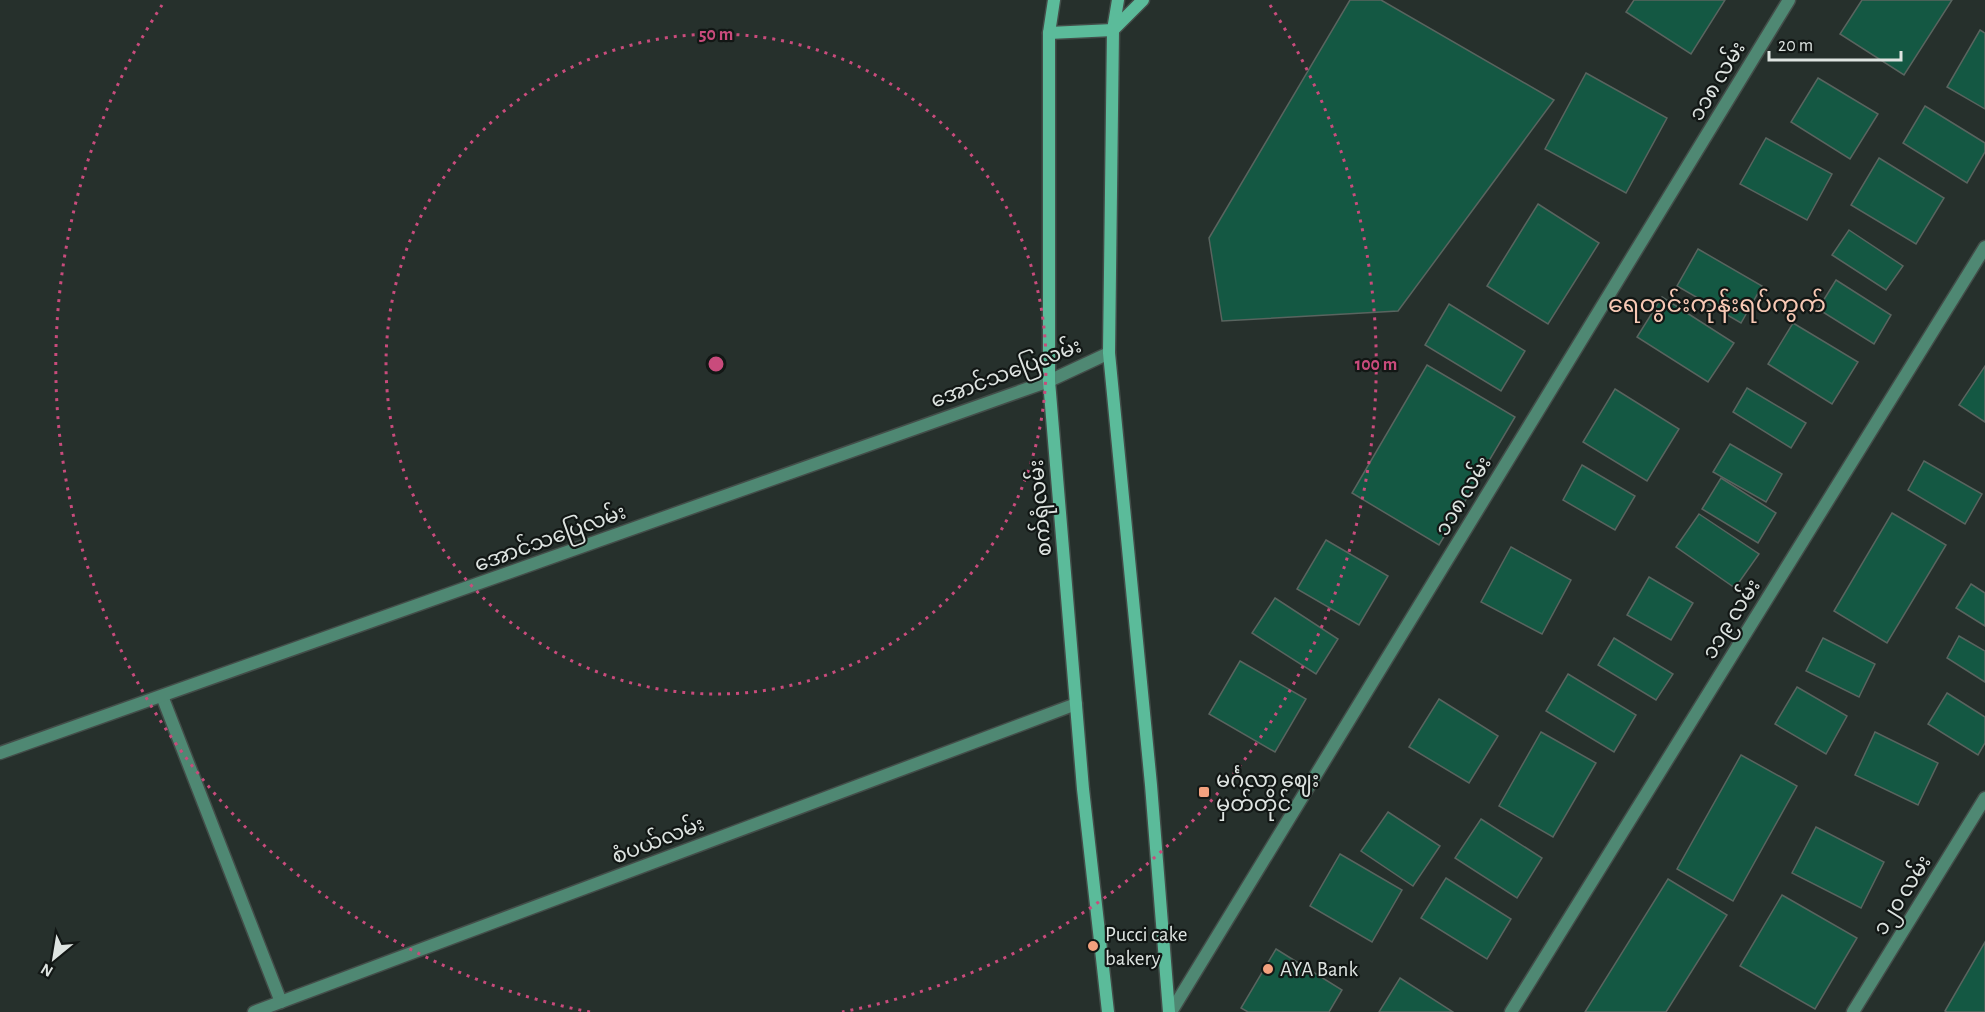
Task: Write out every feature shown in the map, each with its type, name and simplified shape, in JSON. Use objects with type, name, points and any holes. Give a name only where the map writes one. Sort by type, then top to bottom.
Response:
[{"type":"main road","name":"စက်ရုံလမ်း","points":[[1054,0],[1049,33],[1049,381],[1083,789],[1108,1012]]},
{"type":"main road","points":[[1118,0],[1113,30],[1109,353],[1150,773],[1170,1012]]},
{"type":"main road","points":[[1049,33],[1113,30],[1143,0]]},
{"type":"street","name":"၁၁၈ လမ်း","points":[[1170,1012],[1789,0]]},
{"type":"street","name":"၁၁၉ လမ်း","points":[[1511,1012],[1985,247]]},
{"type":"street","name":"အောင်သပြေလမ်း","points":[[0,753],[1049,381],[1109,353]]},
{"type":"street","points":[[162,696],[281,1002]]},
{"type":"street","name":"စံပယ်လမ်း","points":[[254,1012],[1076,704]]},
{"type":"street","name":"၁၂၀ လမ်း","points":[[1852,1012],[1985,798]]},
{"type":"building","points":[[1350,0],[1381,0],[1554,100],[1398,311],[1222,321],[1209,238]]},
{"type":"building","points":[[1634,0],[1725,0],[1691,54],[1626,12]]},
{"type":"building","points":[[1862,0],[1952,0],[1904,75],[1840,34]]},
{"type":"building","points":[[1980,30],[1985,33],[1985,109],[1947,87]]},
{"type":"building","points":[[1586,73],[1667,118],[1626,193],[1545,149]]},
{"type":"building","points":[[1818,78],[1878,114],[1850,159],[1791,122]]},
{"type":"building","points":[[1925,106],[1985,143],[1985,152],[1967,183],[1903,143]]},
{"type":"building","points":[[1766,138],[1832,174],[1807,220],[1740,184]]},
{"type":"building","points":[[1879,158],[1944,198],[1916,244],[1851,205]]},
{"type":"building","points":[[1538,204],[1599,243],[1548,324],[1487,286]]},
{"type":"building","points":[[1849,230],[1903,266],[1886,290],[1832,255]]},
{"type":"building","points":[[1698,249],[1762,286],[1741,323],[1677,286]]},
{"type":"building","points":[[1836,280],[1891,315],[1874,344],[1818,309]]},
{"type":"building","points":[[1662,297],[1734,343],[1708,382],[1637,337]]},
{"type":"building","points":[[1449,304],[1525,351],[1501,391],[1425,345]]},
{"type":"building","points":[[1793,323],[1858,362],[1832,404],[1768,364]]},
{"type":"building","points":[[1427,365],[1515,417],[1439,545],[1352,493]]},
{"type":"building","points":[[1985,366],[1985,422],[1959,405]]},
{"type":"building","points":[[1747,388],[1806,423],[1791,448],[1733,412]]},
{"type":"building","points":[[1615,389],[1679,429],[1647,481],[1583,442]]},
{"type":"building","points":[[1730,444],[1782,474],[1766,502],[1713,472]]},
{"type":"building","points":[[1924,461],[1982,494],[1965,524],[1908,490]]},
{"type":"building","points":[[1582,465],[1635,496],[1615,530],[1563,500]]},
{"type":"building","points":[[1721,478],[1776,513],[1758,543],[1702,509]]},
{"type":"building","points":[[1892,513],[1946,545],[1887,643],[1834,611]]},
{"type":"building","points":[[1699,514],[1759,554],[1735,588],[1676,547]]},
{"type":"building","points":[[1326,540],[1388,576],[1359,625],[1297,589]]},
{"type":"building","points":[[1511,547],[1571,580],[1542,634],[1481,602]]},
{"type":"building","points":[[1649,577],[1693,603],[1671,640],[1627,615]]},
{"type":"building","points":[[1971,584],[1985,593],[1985,626],[1956,608]]},
{"type":"building","points":[[1275,598],[1338,639],[1316,674],[1252,633]]},
{"type":"building","points":[[1959,636],[1985,651],[1985,682],[1947,658]]},
{"type":"building","points":[[1614,638],[1673,674],[1656,700],[1598,665]]},
{"type":"building","points":[[1823,638],[1875,664],[1859,697],[1806,671]]},
{"type":"building","points":[[1240,661],[1306,699],[1275,752],[1209,714]]},
{"type":"building","points":[[1568,674],[1636,715],[1614,752],[1546,711]]},
{"type":"building","points":[[1797,687],[1847,716],[1826,754],[1775,724]]},
{"type":"building","points":[[1947,693],[1985,717],[1985,743],[1978,755],[1928,724]]},
{"type":"building","points":[[1439,699],[1498,736],[1469,783],[1409,747]]},
{"type":"building","points":[[1541,732],[1596,763],[1553,837],[1499,806]]},
{"type":"building","points":[[1875,732],[1938,763],[1918,805],[1855,775]]},
{"type":"building","points":[[1741,755],[1797,786],[1733,901],[1677,869]]},
{"type":"building","points":[[1388,812],[1440,846],[1413,886],[1361,851]]},
{"type":"building","points":[[1481,819],[1542,858],[1517,898],[1455,858]]},
{"type":"building","points":[[1816,827],[1884,862],[1861,908],[1792,873]]},
{"type":"building","points":[[1340,854],[1402,890],[1372,942],[1310,906]]},
{"type":"building","points":[[1446,878],[1511,919],[1487,959],[1421,918]]},
{"type":"building","points":[[1668,879],[1727,915],[1666,1012],[1585,1012]]},
{"type":"building","points":[[1782,895],[1857,938],[1815,1009],[1740,966]]},
{"type":"building","points":[[1985,942],[1985,1012],[1945,1011]]},
{"type":"building","points":[[1276,949],[1342,990],[1329,1012],[1248,1012],[1241,1008]]},
{"type":"building","points":[[1400,978],[1453,1012],[1379,1012]]},
{"type":"place","name":"မင်္ဂလာ ဈေး မှတ်တိုင်","points":[[1204,792]]},
{"type":"place","name":"Pucci cake bakery","points":[[1093,946]]},
{"type":"place","name":"AYA Bank","points":[[1268,969]]},
{"type":"district","name":"ရေတွင်းကုန်းရပ်ကွက်","points":[[1717,304]]}]
